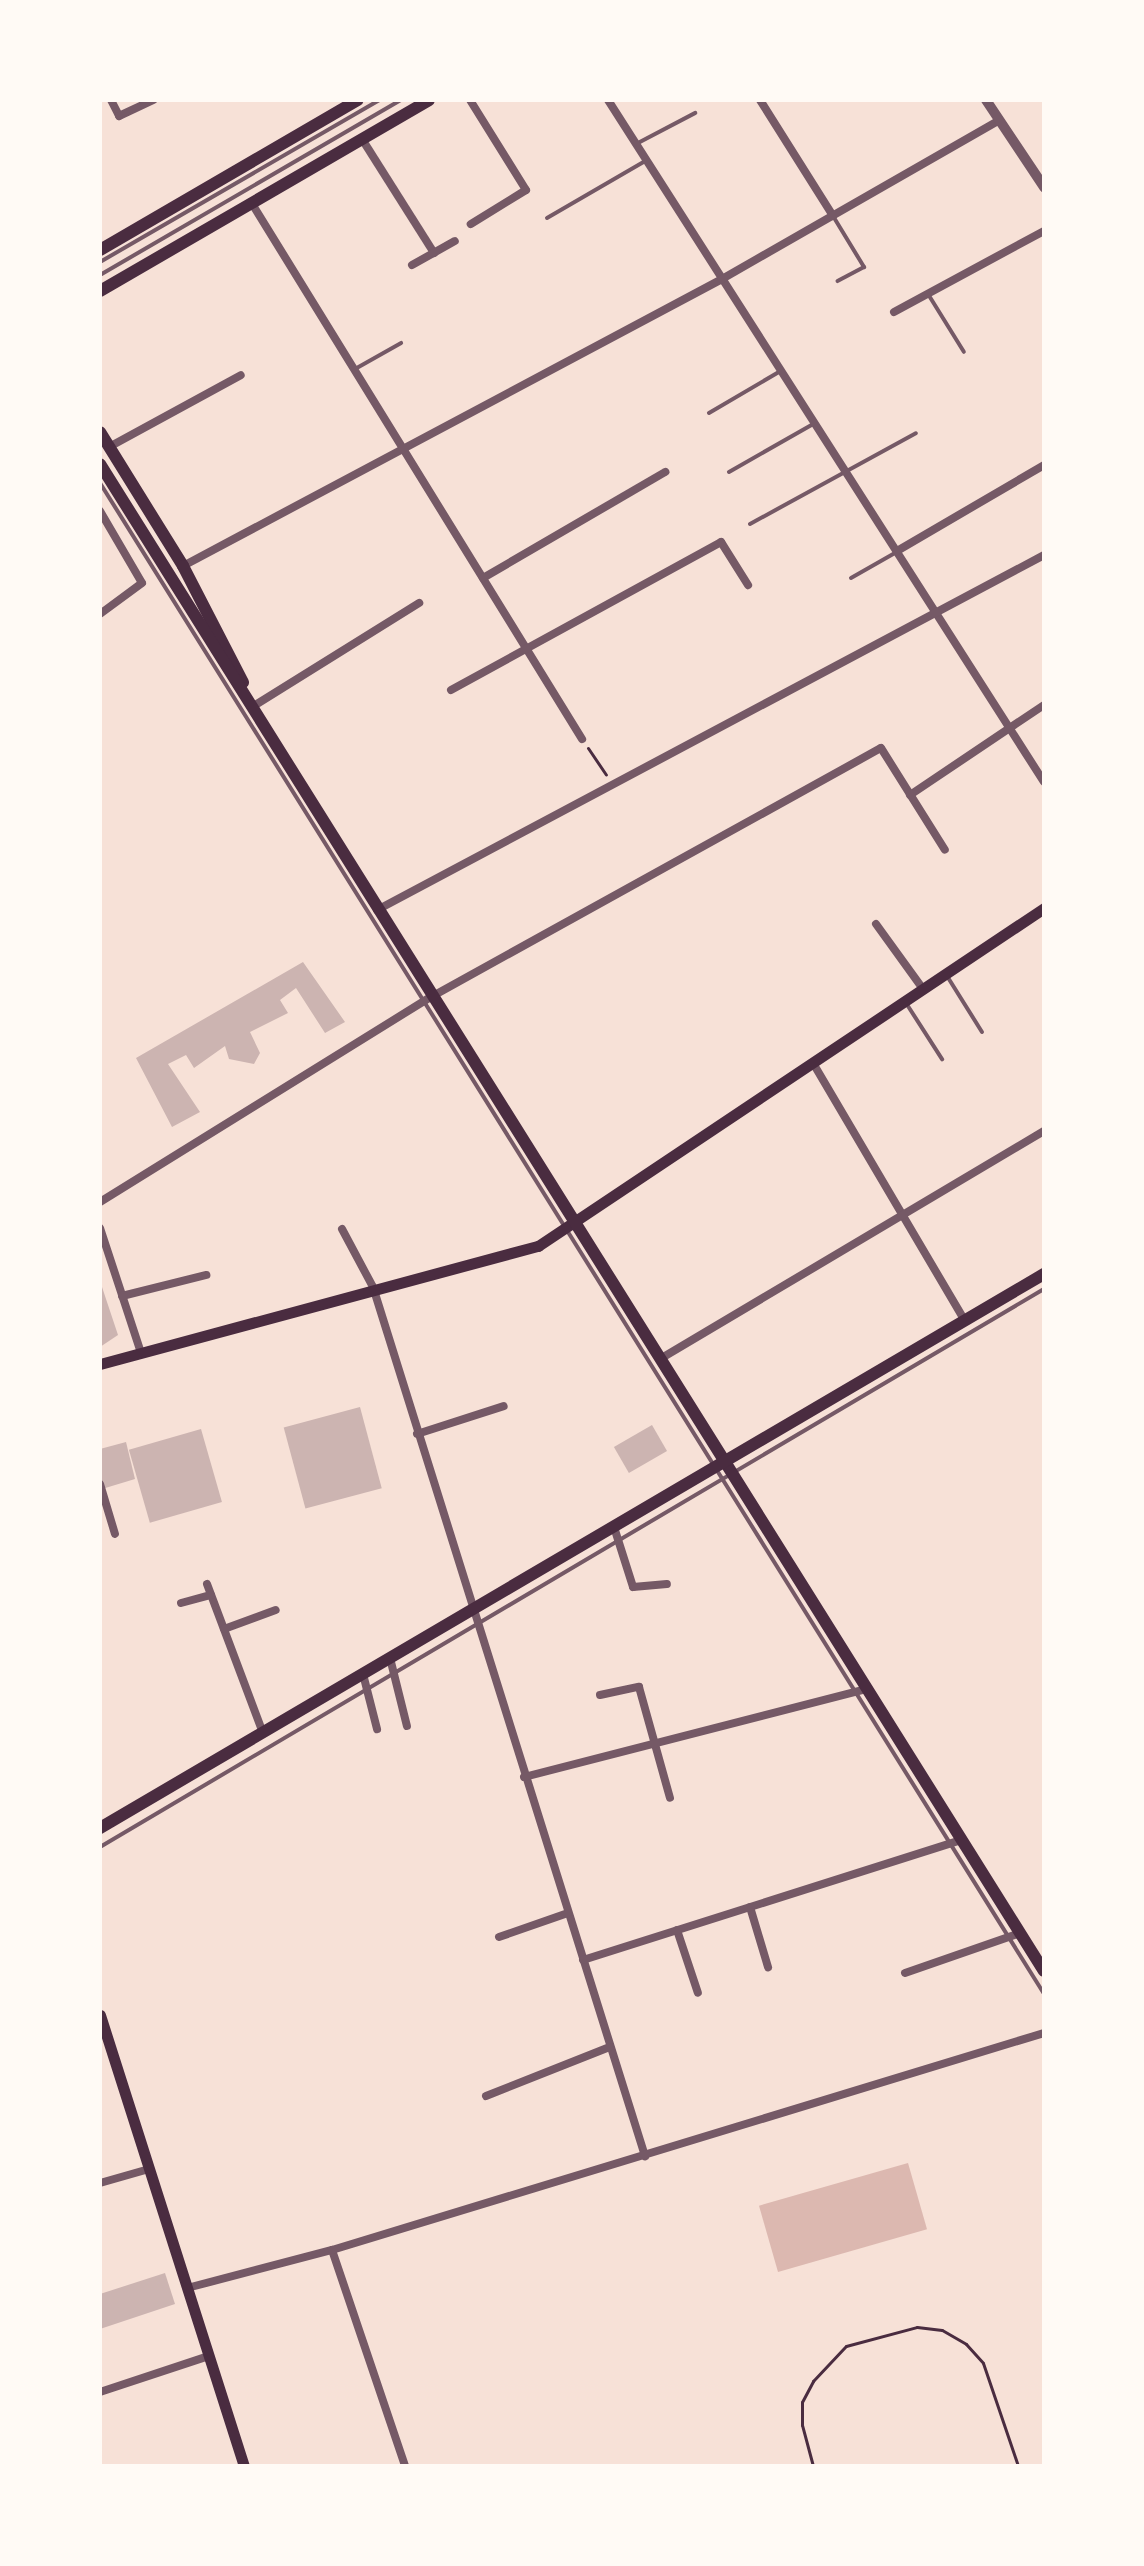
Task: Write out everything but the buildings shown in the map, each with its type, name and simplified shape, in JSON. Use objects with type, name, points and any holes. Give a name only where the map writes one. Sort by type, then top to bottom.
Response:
[{"type":"main road","points":[[100,250],[356,100]]},
{"type":"main road","points":[[100,291],[429,100]]},
{"type":"main road","points":[[100,432],[183,566],[235,659],[252,707]]},
{"type":"main road","points":[[100,464],[377,910],[426,1000],[570,1227],[660,1359],[867,1689],[1014,1935],[1044,1971]]},
{"type":"main road","points":[[100,1364],[373,1287],[517,1256],[570,1227],[1044,908]]},
{"type":"main road","points":[[100,1828],[614,1527],[728,1468],[1044,1274]]},
{"type":"main road","points":[[100,2015],[244,2466]]},
{"type":"street","points":[[111,100],[119,116],[153,100]]},
{"type":"street","points":[[470,100],[526,190],[471,224]]},
{"type":"street","points":[[608,100],[1044,782]]},
{"type":"street","points":[[760,100],[833,216]]},
{"type":"street","points":[[986,100],[1044,187]]},
{"type":"street","points":[[183,566],[722,279],[1000,120]]},
{"type":"street","points":[[362,139],[434,253]]},
{"type":"street","points":[[251,202],[582,739]]},
{"type":"street","points":[[894,312],[1044,231]]},
{"type":"street","points":[[412,265],[455,241]]},
{"type":"street","points":[[109,447],[241,375]]},
{"type":"street","points":[[897,551],[1044,465]]},
{"type":"street","points":[[483,578],[665,472]]},
{"type":"street","points":[[100,511],[142,581],[139,589],[100,614]]},
{"type":"street","points":[[451,690],[721,542],[748,585]]},
{"type":"street","points":[[377,910],[1044,555]]},
{"type":"street","points":[[252,707],[419,603]]},
{"type":"street","points":[[910,795],[1044,705]]},
{"type":"street","points":[[100,1202],[426,1000],[881,748],[945,850]]},
{"type":"street","points":[[876,924],[923,989]]},
{"type":"street","points":[[813,1063],[965,1321]]},
{"type":"street","points":[[660,1359],[1044,1131]]},
{"type":"street","points":[[100,1228],[141,1353]]},
{"type":"street","points":[[342,1229],[373,1287],[645,2156]]},
{"type":"street","points":[[122,1296],[206,1275]]},
{"type":"street","points":[[417,1434],[504,1406]]},
{"type":"street","points":[[100,1484],[115,1534]]},
{"type":"street","points":[[614,1527],[633,1587],[667,1584]]},
{"type":"street","points":[[207,1584],[263,1733]]},
{"type":"street","points":[[181,1603],[211,1595]]},
{"type":"street","points":[[224,1629],[276,1610]]},
{"type":"street","points":[[390,1658],[407,1726]]},
{"type":"street","points":[[363,1674],[377,1729]]},
{"type":"street","points":[[600,1695],[639,1687],[652,1744],[670,1798]]},
{"type":"street","points":[[524,1777],[867,1689]]},
{"type":"street","points":[[583,1960],[956,1842]]},
{"type":"street","points":[[750,1907],[768,1967]]},
{"type":"street","points":[[499,1937],[568,1913]]},
{"type":"street","points":[[677,1930],[698,1993]]},
{"type":"street","points":[[905,1973],[1014,1935]]},
{"type":"street","points":[[187,2288],[332,2250],[1044,2033]]},
{"type":"street","points":[[486,2096],[610,2047]]},
{"type":"street","points":[[100,2183],[149,2169]]},
{"type":"street","points":[[332,2250],[405,2466]]},
{"type":"street","points":[[100,2392],[209,2356]]},
{"type":"lane","points":[[100,262],[379,100]]},
{"type":"lane","points":[[100,275],[401,100]]},
{"type":"lane","points":[[636,144],[695,113]]},
{"type":"lane","points":[[547,218],[647,160]]},
{"type":"lane","points":[[833,216],[864,267],[838,281]]},
{"type":"lane","points":[[928,294],[964,352]]},
{"type":"lane","points":[[355,369],[401,343]]},
{"type":"lane","points":[[709,413],[781,371]]},
{"type":"lane","points":[[729,472],[815,423]]},
{"type":"lane","points":[[750,524],[916,433]]},
{"type":"lane","points":[[100,483],[426,1000]]},
{"type":"lane","points":[[851,578],[897,551]]},
{"type":"lane","points":[[946,974],[982,1032]]},
{"type":"lane","points":[[905,1001],[942,1059]]},
{"type":"lane","points":[[570,1227],[716,1475],[853,1692],[956,1842]]},
{"type":"lane","points":[[728,1468],[1044,1289]]},
{"type":"lane","points":[[100,1847],[618,1540],[716,1475]]},
{"type":"lane","points":[[1014,1935],[1044,1994]]},
{"type":"path","points":[[582,739],[613,784]]},
{"type":"path","points":[[813,2466],[802,2425],[802,2402],[813,2381],[846,2346],[917,2327],[942,2330],[966,2344],[983,2363],[1018,2466]]},
{"type":"shaded area","points":[[908,2163],[927,2229],[778,2272],[759,2206]]}]
